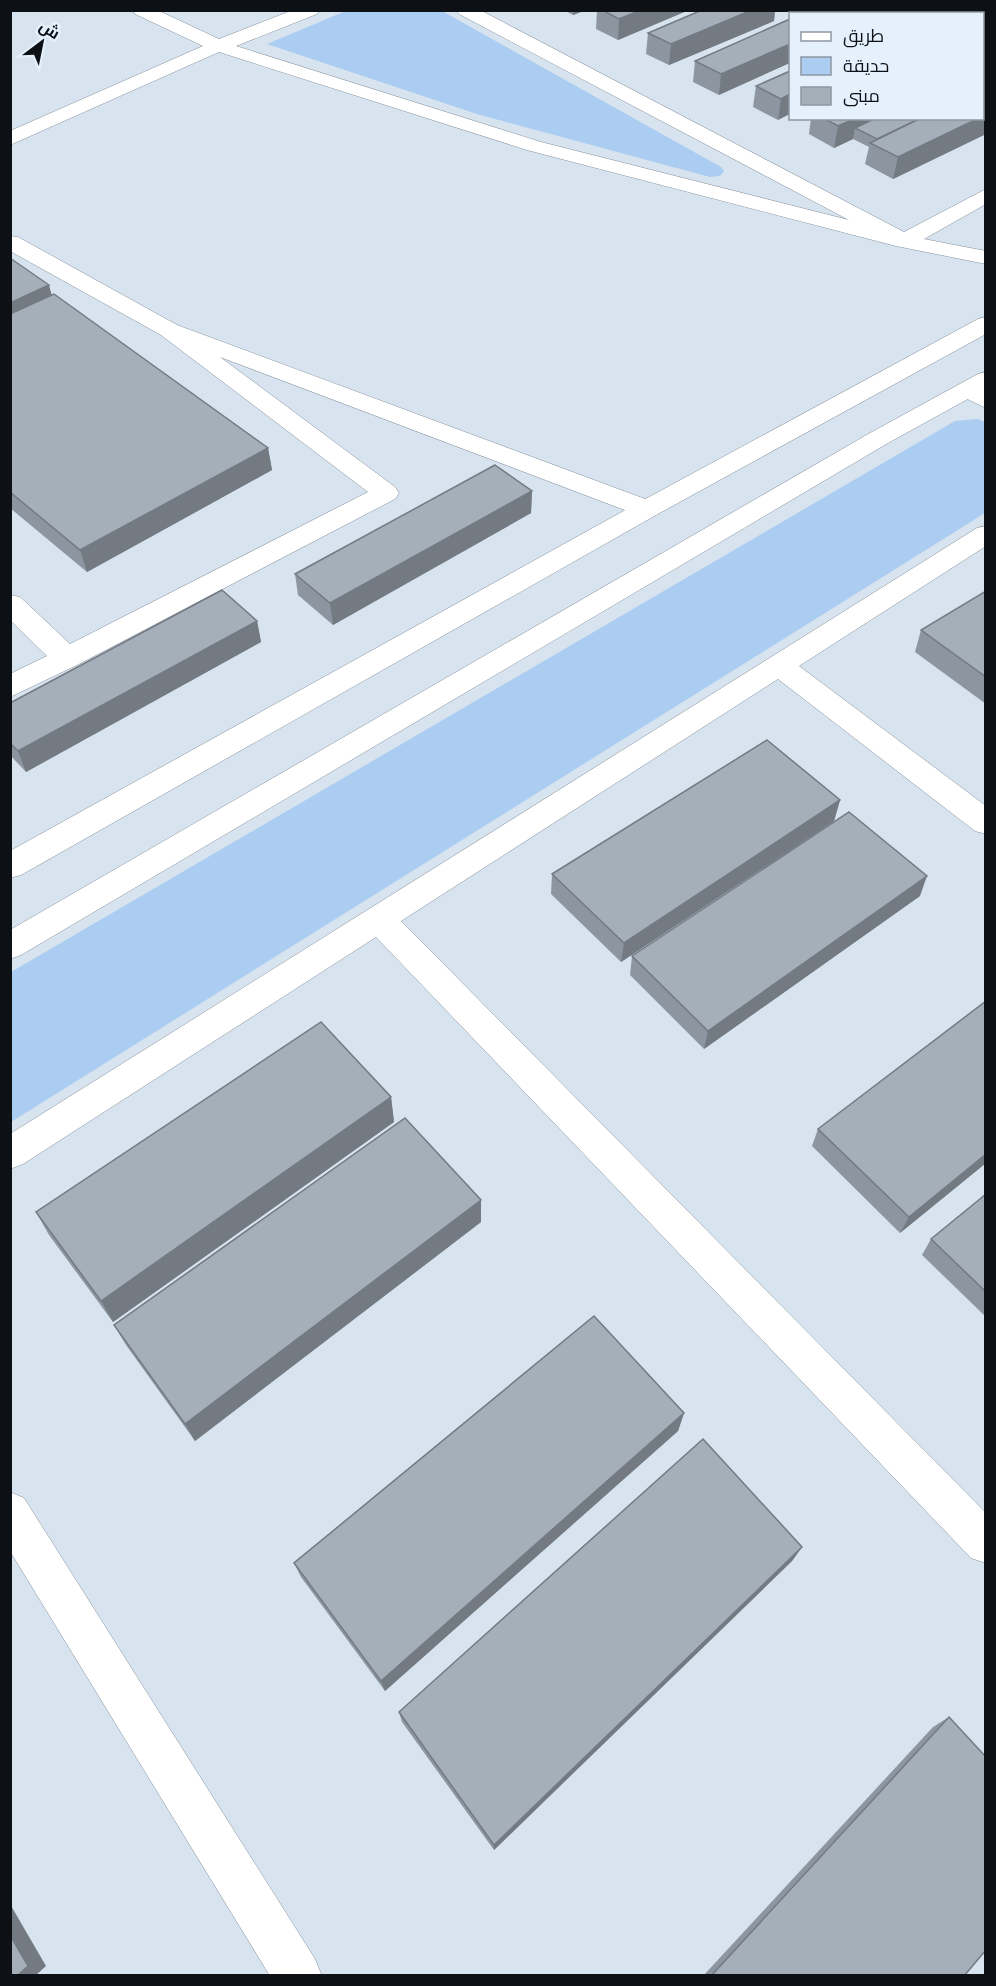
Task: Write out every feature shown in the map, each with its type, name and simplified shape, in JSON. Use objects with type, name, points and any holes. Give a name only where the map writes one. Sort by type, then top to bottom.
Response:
[{"type":"street","points":[[141,10],[218,46],[534,147],[904,241],[986,258]]},
{"type":"street","points":[[10,140],[218,46],[311,10]]},
{"type":"street","points":[[465,10],[904,241]]},
{"type":"street","points":[[904,241],[986,195]]},
{"type":"street","points":[[10,242],[169,330],[386,494],[10,687]]},
{"type":"street","points":[[10,866],[647,509],[986,324]]},
{"type":"street","points":[[169,330],[647,509]]},
{"type":"street","points":[[10,946],[879,438],[979,390]]},
{"type":"street","points":[[832,409],[879,438]]},
{"type":"street","points":[[10,1153],[986,534]]},
{"type":"street","points":[[10,604],[67,658]]},
{"type":"street","points":[[778,665],[986,823]]},
{"type":"street","points":[[379,920],[986,1543]]},
{"type":"street","points":[[10,1512],[298,1976]]},
{"type":"green space","points":[[348,10],[442,11],[721,167],[724,171],[720,176],[710,177],[480,115],[267,44]]},
{"type":"green space","points":[[978,419],[985,422],[985,513],[11,1122],[11,972],[955,421]]},
{"type":"building","points":[[602,10],[641,10],[619,19]]},
{"type":"building","points":[[702,10],[752,10],[671,44],[648,33]]},
{"type":"building","points":[[938,10],[979,10],[976,12],[942,12]]},
{"type":"building","points":[[789,19],[789,44],[721,74],[695,61]]},
{"type":"building","points":[[789,71],[789,95],[781,99],[756,86]]},
{"type":"building","points":[[984,94],[986,95],[986,115],[984,116]]},
{"type":"building","points":[[827,120],[852,120],[838,126]]},
{"type":"building","points":[[872,120],[917,120],[877,139],[855,128]]},
{"type":"building","points":[[917,120],[975,120],[898,157],[870,143]]},
{"type":"building","points":[[10,258],[49,285],[10,303]]},
{"type":"building","points":[[54,294],[268,448],[80,550],[10,492],[10,314]]},
{"type":"building","points":[[495,465],[532,491],[330,603],[295,574]]},
{"type":"building","points":[[222,590],[257,621],[18,751],[10,743],[10,703]]},
{"type":"building","points":[[986,591],[986,677],[921,630]]},
{"type":"building","points":[[767,740],[840,800],[624,943],[552,874]]},
{"type":"building","points":[[849,812],[927,876],[708,1031],[632,956]]},
{"type":"building","points":[[986,1001],[986,1154],[909,1217],[818,1129]]},
{"type":"building","points":[[321,1022],[391,1097],[101,1301],[36,1212]]},
{"type":"building","points":[[405,1118],[481,1200],[185,1424],[114,1325]]},
{"type":"building","points":[[986,1194],[986,1292],[931,1239]]},
{"type":"building","points":[[594,1316],[684,1413],[381,1681],[294,1563]]},
{"type":"building","points":[[703,1439],[802,1547],[494,1845],[399,1712]]},
{"type":"building","points":[[949,1717],[986,1757],[986,1950],[964,1976],[711,1976]]},
{"type":"building","points":[[10,1935],[28,1966],[17,1976],[10,1976]]}]
